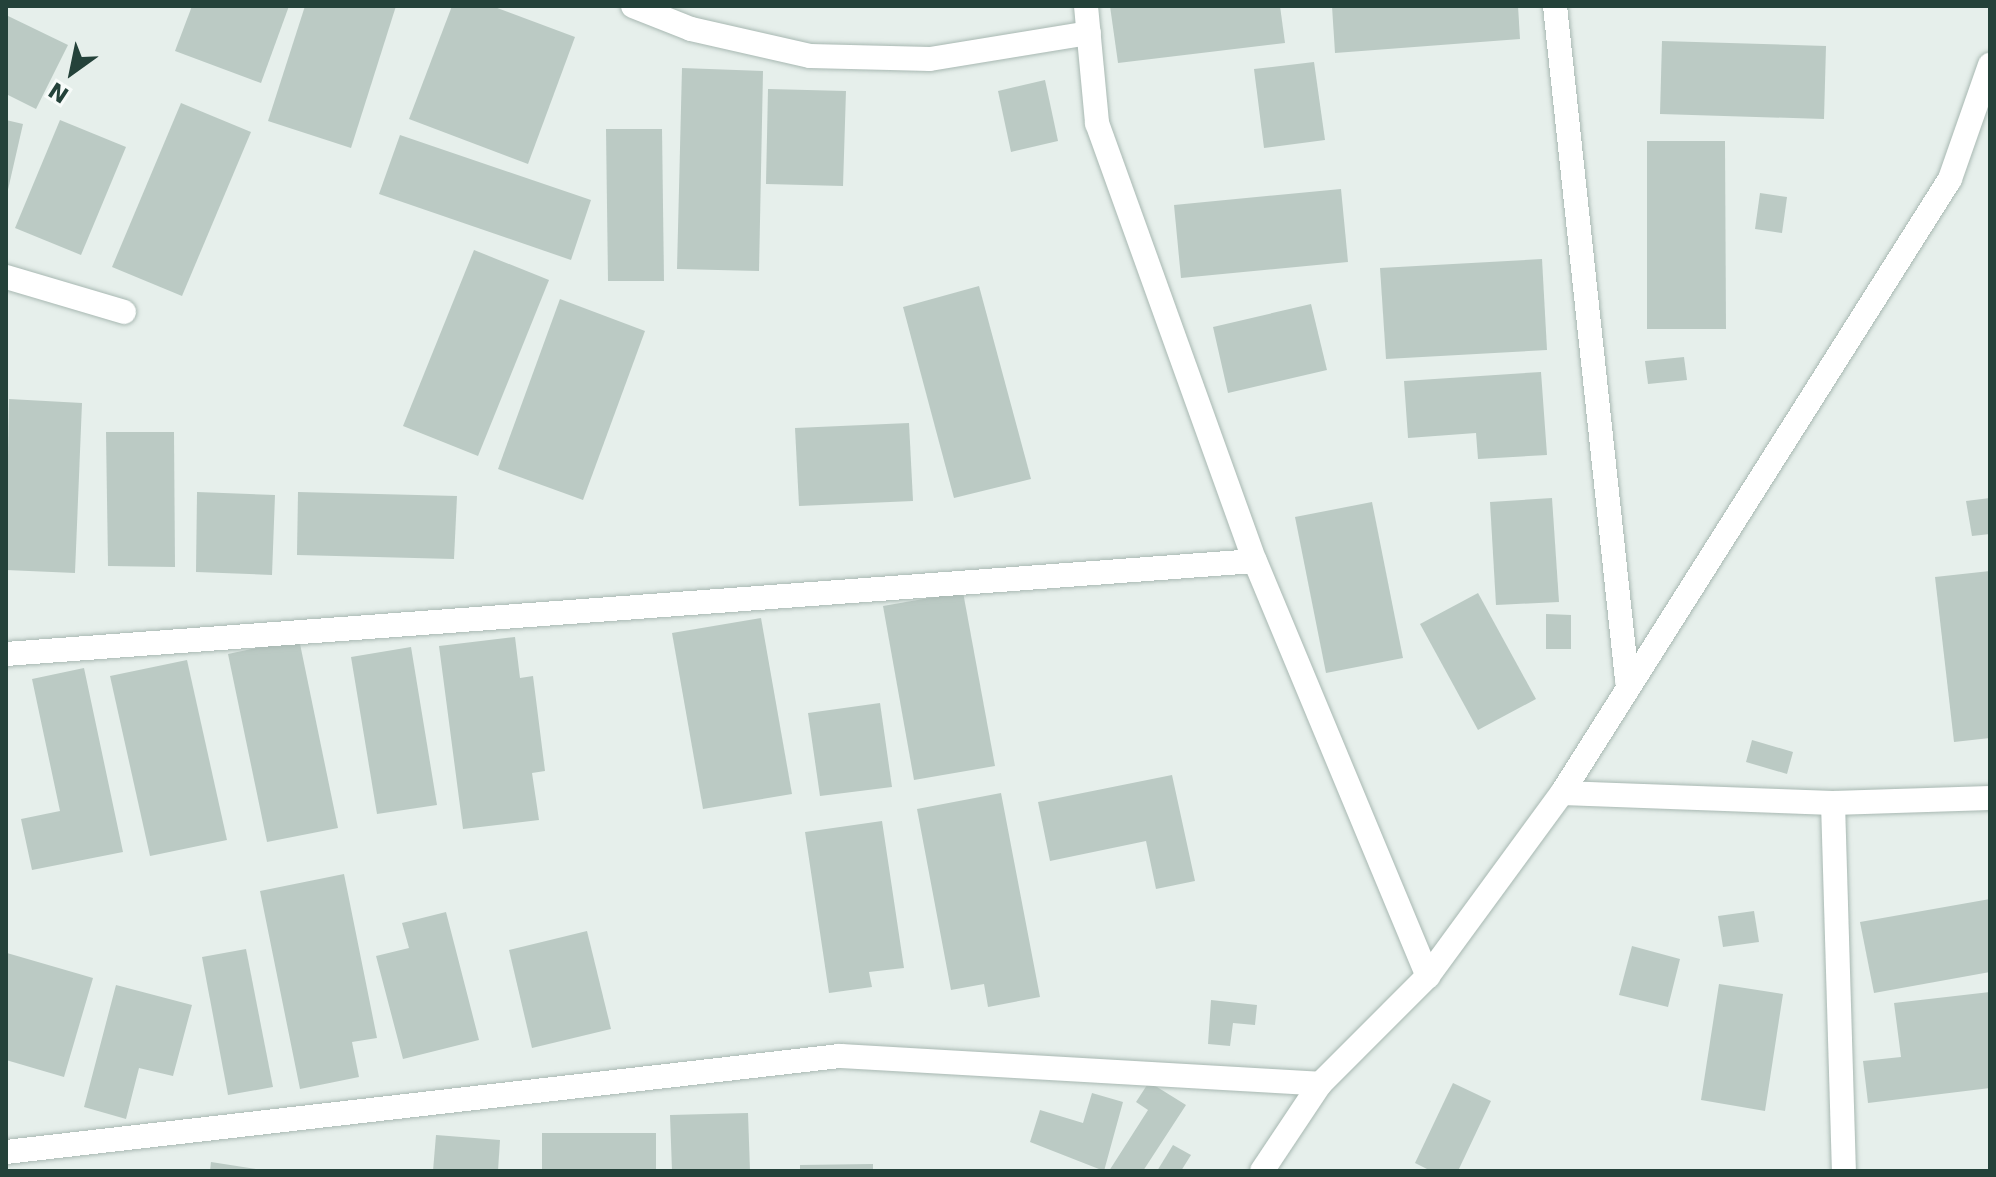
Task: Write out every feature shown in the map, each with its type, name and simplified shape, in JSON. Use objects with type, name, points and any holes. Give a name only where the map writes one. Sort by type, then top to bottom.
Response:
[{"type":"street","points":[[633,6],[691,29],[810,56],[930,59],[1089,33]]},
{"type":"street","points":[[1086,6],[1097,123],[1255,561],[1428,976]]},
{"type":"street","points":[[1555,6],[1627,680]]},
{"type":"street","points":[[1262,1171],[1320,1084],[1428,976],[1562,793],[1627,680],[1950,179],[1990,65]]},
{"type":"street","points":[[6,277],[124,312]]},
{"type":"street","points":[[6,654],[1255,561]]},
{"type":"street","points":[[1562,793],[1833,803],[1990,798]]},
{"type":"street","points":[[1833,803],[1844,1171]]},
{"type":"street","points":[[6,1152],[840,1056],[1320,1084]]},
{"type":"building","points":[[192,6],[289,6],[261,83],[175,51]]},
{"type":"building","points":[[305,6],[396,6],[351,148],[268,121]]},
{"type":"building","points":[[452,6],[492,6],[575,37],[528,164],[409,119]]},
{"type":"building","points":[[1110,6],[1280,6],[1285,43],[1118,63]]},
{"type":"building","points":[[1332,6],[1518,6],[1520,39],[1335,53]]},
{"type":"building","points":[[6,15],[68,45],[36,109],[6,94]]},
{"type":"building","points":[[1662,41],[1826,46],[1824,119],[1660,114]]},
{"type":"building","points":[[1314,62],[1325,140],[1264,148],[1254,69]]},
{"type":"building","points":[[682,68],[763,71],[759,271],[677,269]]},
{"type":"building","points":[[1045,80],[1058,141],[1011,152],[998,91]]},
{"type":"building","points":[[768,89],[846,91],[843,186],[766,184]]},
{"type":"building","points":[[181,103],[251,132],[182,296],[112,267]]},
{"type":"building","points":[[6,120],[23,124],[7,194],[6,194]]},
{"type":"building","points":[[60,120],[126,147],[81,255],[15,228]]},
{"type":"building","points":[[606,129],[662,129],[664,281],[608,281]]},
{"type":"building","points":[[400,135],[591,200],[571,260],[379,194]]},
{"type":"building","points":[[1647,141],[1725,141],[1726,329],[1647,329]]},
{"type":"building","points":[[1341,189],[1348,262],[1181,278],[1174,205]]},
{"type":"building","points":[[1760,193],[1787,197],[1782,233],[1755,229]]},
{"type":"building","points":[[474,250],[549,280],[478,456],[403,426]]},
{"type":"building","points":[[1542,259],[1547,350],[1386,359],[1380,268]]},
{"type":"building","points":[[979,286],[1031,479],[954,498],[903,307]]},
{"type":"building","points":[[560,299],[645,331],[583,500],[498,469]]},
{"type":"building","points":[[1311,304],[1327,370],[1228,393],[1213,327]]},
{"type":"building","points":[[1684,357],[1687,380],[1648,384],[1645,361]]},
{"type":"building","points":[[1541,372],[1547,455],[1478,459],[1476,433],[1408,438],[1404,381]]},
{"type":"building","points":[[9,399],[82,403],[75,573],[6,570]]},
{"type":"building","points":[[909,423],[913,501],[799,506],[795,428]]},
{"type":"building","points":[[106,432],[174,432],[175,567],[108,566]]},
{"type":"building","points":[[197,492],[275,495],[272,575],[196,572]]},
{"type":"building","points":[[298,492],[457,496],[454,559],[297,555]]},
{"type":"building","points":[[1552,498],[1559,602],[1496,605],[1490,502]]},
{"type":"building","points":[[1990,498],[1990,534],[1972,536],[1966,501]]},
{"type":"building","points":[[1372,502],[1403,658],[1326,673],[1295,517]]},
{"type":"building","points":[[1990,571],[1990,738],[1954,742],[1935,577]]},
{"type":"building","points":[[963,592],[995,766],[914,780],[883,606]]},
{"type":"building","points":[[1478,593],[1536,699],[1478,730],[1420,624]]},
{"type":"building","points":[[1546,614],[1571,615],[1571,649],[1546,649]]},
{"type":"building","points":[[761,618],[792,794],[703,809],[672,633]]},
{"type":"building","points":[[515,637],[520,678],[533,676],[545,771],[532,773],[539,820],[463,829],[439,646]]},
{"type":"building","points":[[299,639],[338,828],[267,842],[228,654]]},
{"type":"building","points":[[411,647],[437,805],[377,814],[351,657]]},
{"type":"building","points":[[187,660],[227,840],[150,856],[110,676]]},
{"type":"building","points":[[84,668],[123,852],[32,870],[21,819],[60,811],[32,679]]},
{"type":"building","points":[[880,703],[892,787],[820,796],[808,713]]},
{"type":"building","points":[[1752,740],[1793,752],[1787,774],[1746,762]]},
{"type":"building","points":[[1172,775],[1195,881],[1156,889],[1146,841],[1050,861],[1038,802]]},
{"type":"building","points":[[1001,793],[1040,997],[988,1007],[984,984],[951,990],[917,809]]},
{"type":"building","points":[[882,821],[904,968],[869,972],[872,987],[829,993],[805,832]]},
{"type":"building","points":[[344,874],[377,1038],[352,1042],[359,1077],[300,1089],[260,891]]},
{"type":"building","points":[[1990,899],[1990,972],[1874,993],[1860,922]]},
{"type":"building","points":[[1754,911],[1759,942],[1723,947],[1718,916]]},
{"type":"building","points":[[446,912],[479,1040],[403,1059],[376,956],[409,948],[402,923]]},
{"type":"building","points":[[587,931],[611,1029],[532,1048],[509,950]]},
{"type":"building","points":[[1632,946],[1680,959],[1668,1007],[1619,995]]},
{"type":"building","points":[[246,949],[273,1087],[228,1095],[202,957]]},
{"type":"building","points":[[7,953],[93,978],[64,1077],[6,1060]]},
{"type":"building","points":[[1719,984],[1783,994],[1765,1111],[1701,1100]]},
{"type":"building","points":[[116,985],[192,1005],[173,1076],[139,1068],[126,1119],[84,1107]]},
{"type":"building","points":[[1990,992],[1990,1088],[1868,1103],[1863,1061],[1901,1057],[1894,1003]]},
{"type":"building","points":[[1211,1000],[1257,1005],[1255,1025],[1233,1023],[1230,1046],[1208,1044]]},
{"type":"building","points":[[1149,1082],[1186,1105],[1143,1171],[1109,1171],[1148,1110],[1136,1102]]},
{"type":"building","points":[[1453,1083],[1491,1101],[1458,1171],[1431,1171],[1415,1163]]},
{"type":"building","points":[[1092,1093],[1123,1102],[1104,1171],[1030,1142],[1040,1110],[1083,1123]]},
{"type":"building","points":[[748,1113],[750,1171],[672,1171],[670,1115]]},
{"type":"building","points":[[542,1133],[656,1133],[656,1171],[542,1171]]},
{"type":"building","points":[[436,1135],[500,1140],[498,1171],[433,1171]]},
{"type":"building","points":[[1173,1145],[1191,1155],[1181,1171],[1157,1171]]},
{"type":"building","points":[[211,1162],[256,1169],[256,1171],[210,1171]]},
{"type":"building","points":[[873,1164],[873,1171],[800,1171],[800,1165]]}]
